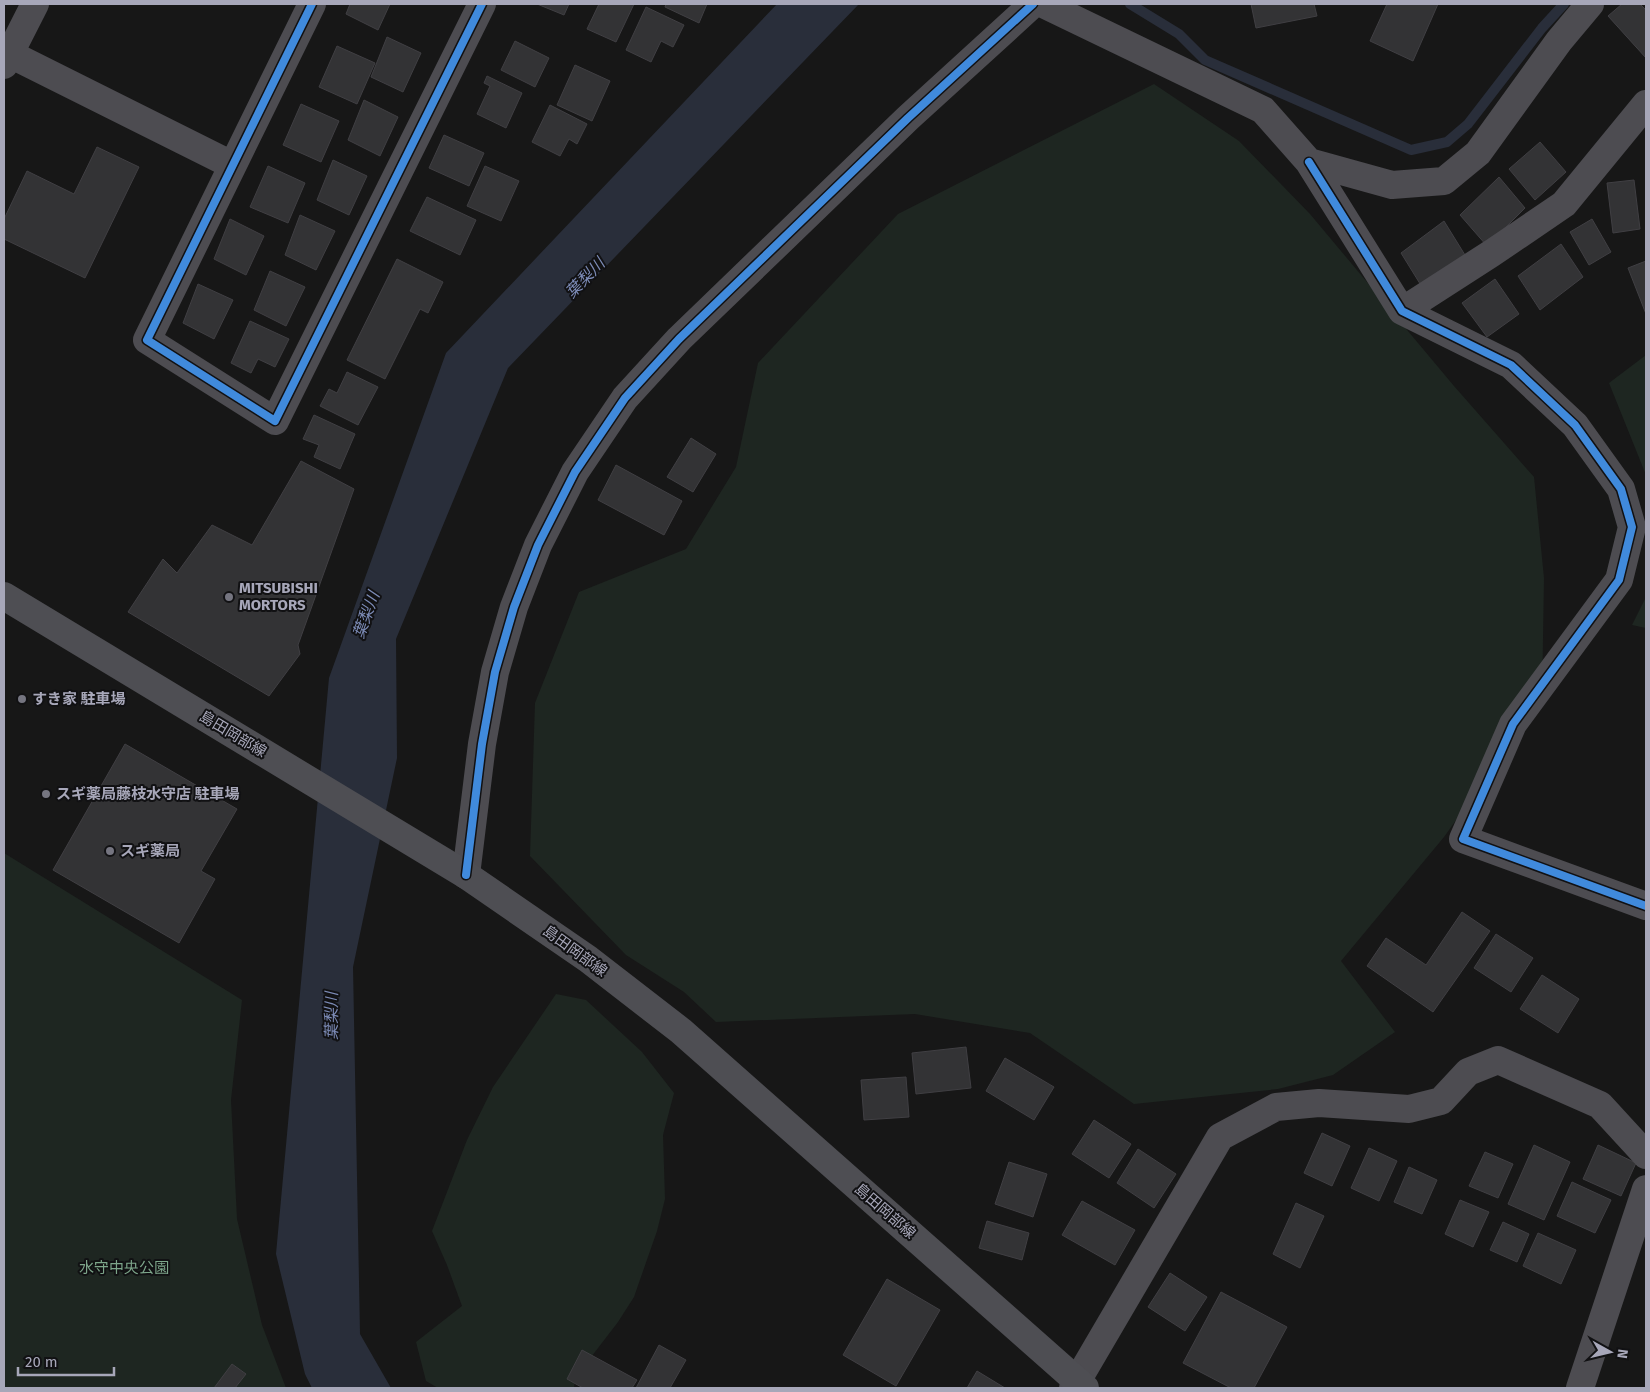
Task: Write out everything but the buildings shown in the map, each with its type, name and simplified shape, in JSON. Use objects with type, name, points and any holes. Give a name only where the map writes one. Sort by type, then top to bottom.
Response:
[{"type":"main road","name":"島田岡部線","points":[[4,596],[457,870],[588,959],[681,1031],[1079,1386]]},
{"type":"street","points":[[34,4],[6,56],[232,165]]},
{"type":"street","points":[[312,4],[147,340],[275,421],[482,4]]},
{"type":"street","points":[[457,870],[495,672],[514,607],[538,545],[575,472],[625,398],[679,339],[908,118],[1033,4]]},
{"type":"street","points":[[1043,4],[1263,110],[1310,162],[1402,311],[1511,365],[1575,425],[1621,488],[1632,527],[1619,580],[1513,724],[1463,839],[1646,906]]},
{"type":"street","points":[[1310,162],[1392,185],[1444,181],[1478,153],[1559,41],[1590,4]]},
{"type":"street","points":[[1402,311],[1492,254],[1564,204],[1646,104]]},
{"type":"street","points":[[1079,1386],[1220,1137],[1276,1107],[1319,1103],[1409,1109],[1441,1101],[1468,1072],[1498,1060],[1600,1104],[1646,1155]]},
{"type":"street","points":[[1580,1388],[1646,1188]]},
{"type":"green space","points":[[1154,84],[1239,141],[1310,214],[1454,386],[1534,477],[1544,578],[1542,699],[1444,837],[1341,961],[1395,1032],[1333,1075],[1278,1089],[1134,1104],[1030,1033],[915,1014],[716,1022],[684,992],[626,955],[530,856],[535,703],[579,592],[686,549],[736,467],[758,363],[898,214]]},
{"type":"green space","points":[[1646,355],[1646,475],[1609,383]]},
{"type":"green space","points":[[1646,597],[1646,628],[1632,625]]},
{"type":"green space","name":"水守中央公園","points":[[4,853],[242,1000],[231,1100],[237,1219],[262,1325],[286,1388],[4,1388]]},
{"type":"green space","points":[[556,994],[586,1000],[642,1052],[674,1093],[663,1135],[665,1199],[657,1231],[634,1297],[618,1322],[575,1378],[574,1388],[438,1388],[426,1381],[416,1342],[462,1306],[432,1231],[467,1140],[493,1087]]},
{"type":"water","name":"葉梨川","points":[[777,4],[859,4],[508,368],[396,639],[397,758],[353,967],[360,1334],[391,1388],[312,1388],[305,1374],[276,1254],[329,678],[446,353]]},
{"type":"waterway","points":[[1130,4],[1179,34],[1205,60],[1411,150],[1447,142],[1468,124],[1542,28],[1564,4]]},
{"type":"cycle path","points":[[312,4],[147,340],[275,421],[482,4]]},
{"type":"cycle path","points":[[466,875],[482,744],[495,672],[514,607],[538,545],[575,472],[625,398],[679,339],[908,118],[1033,4]]},
{"type":"cycle path","points":[[1309,162],[1402,311],[1511,365],[1575,425],[1621,489],[1632,527],[1619,580],[1513,724],[1463,839],[1646,906]]},
{"type":"place","name":"MITSUBISHI MORTORS","points":[[229,597]]},
{"type":"place","name":"すき家 駐車場","points":[[22,699]]},
{"type":"place","name":"スギ薬局藤枝水守店 駐車場","points":[[46,794]]},
{"type":"place","name":"スギ薬局","points":[[110,851]]}]
